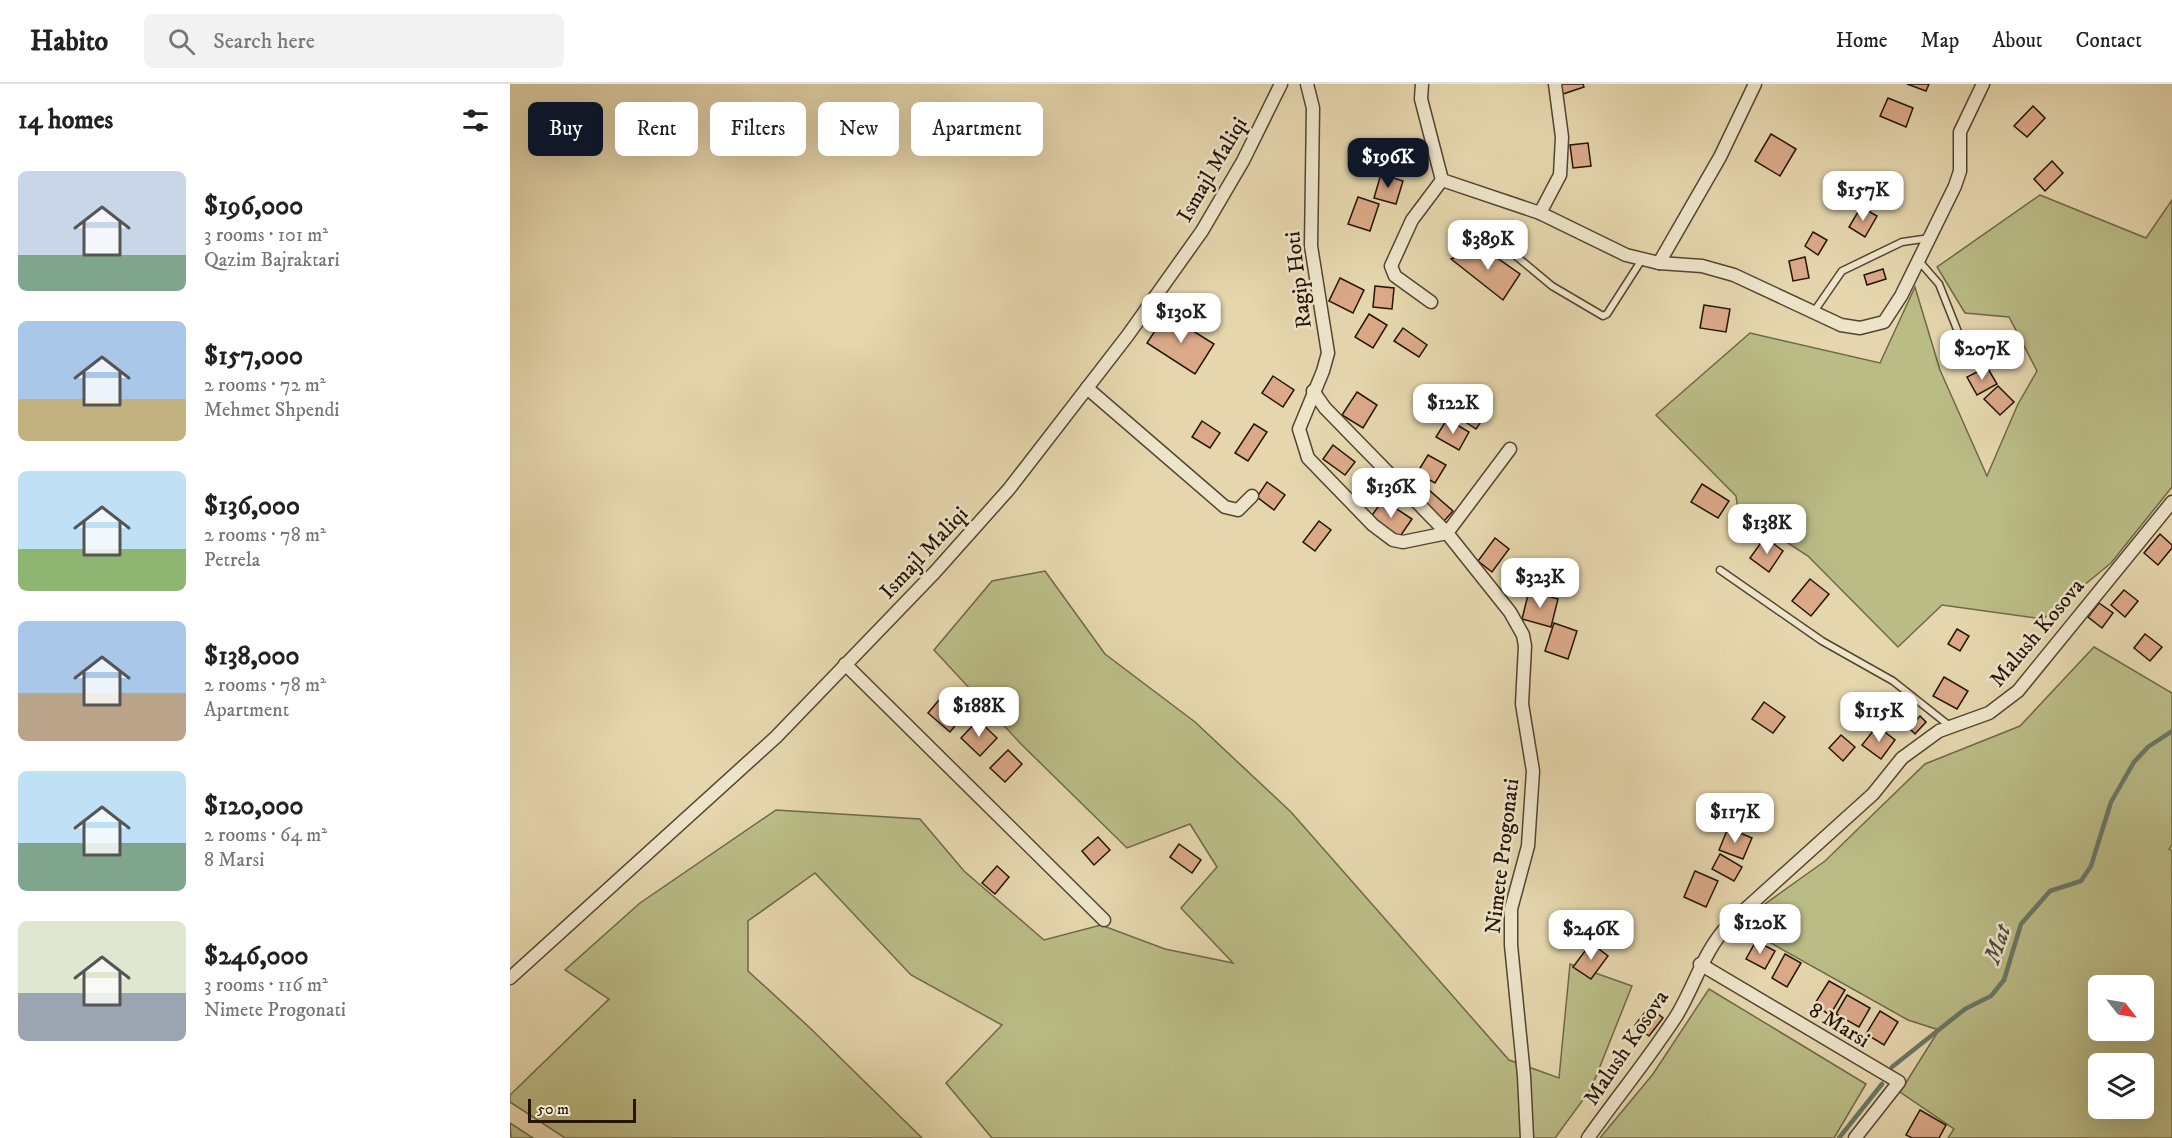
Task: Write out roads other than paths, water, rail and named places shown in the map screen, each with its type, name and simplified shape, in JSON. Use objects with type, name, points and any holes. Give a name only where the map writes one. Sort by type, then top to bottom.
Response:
[{"type":"street","name":"Ismajl Maliqi","points":[[510,978],[776,737],[935,572],[1002,497],[1088,388],[1202,231],[1243,161],[1281,84]]},
{"type":"street","name":"Ragip Hoti","points":[[1307,84],[1313,108],[1311,246],[1328,353],[1299,429],[1308,458],[1373,525],[1394,540],[1403,542],[1447,533]]},
{"type":"street","points":[[1422,84],[1420,99],[1442,180]]},
{"type":"street","points":[[1540,213],[1560,175],[1562,137],[1555,84]]},
{"type":"street","points":[[1659,263],[1720,157],[1755,84]]},
{"type":"street","points":[[1442,180],[1540,213],[1641,261],[1702,266],[1734,276],[1841,325],[1860,328],[1884,322],[1893,311],[1919,261],[1955,186],[1960,171],[1960,132],[1983,84]]},
{"type":"street","points":[[1431,303],[1395,276],[1391,266],[1412,220],[1442,180]]},
{"type":"street","points":[[1088,388],[1225,507],[1238,510],[1252,496]]},
{"type":"street","name":"Nimete Progonati","points":[[1313,391],[1324,408],[1447,533],[1510,612],[1522,635],[1525,646],[1522,704],[1533,771],[1528,846],[1511,909],[1511,945],[1524,1076],[1527,1138]]},
{"type":"street","points":[[1447,533],[1510,449]]},
{"type":"street","name":"Malush Kosova","points":[[1588,1138],[1677,1013],[1700,964],[1713,943],[1730,924],[1873,794],[1902,758],[1927,738],[1989,713],[2018,691],[2172,502]]},
{"type":"street","points":[[845,664],[1104,920]]},
{"type":"street","name":"8 Marsi","points":[[1700,964],[1899,1082],[1855,1138]]},
{"type":"lane","points":[[1814,313],[1842,271],[1902,243],[1930,238]]},
{"type":"lane","points":[[1504,246],[1552,286],[1603,316],[1607,314],[1641,261]]},
{"type":"lane","points":[[1919,261],[1939,284],[1964,347]]},
{"type":"lane","points":[[1720,570],[1822,641],[1893,681],[1952,727]]},
{"type":"waterway","name":"Mat","points":[[1892,1067],[1965,1009],[1991,996],[2004,980],[2021,924],[2050,891],[2081,881],[2091,866],[2111,802],[2134,762],[2148,747],[2172,731]]},
{"type":"waterway","name":"Mat","points":[[1839,1138],[1882,1084]]}]
